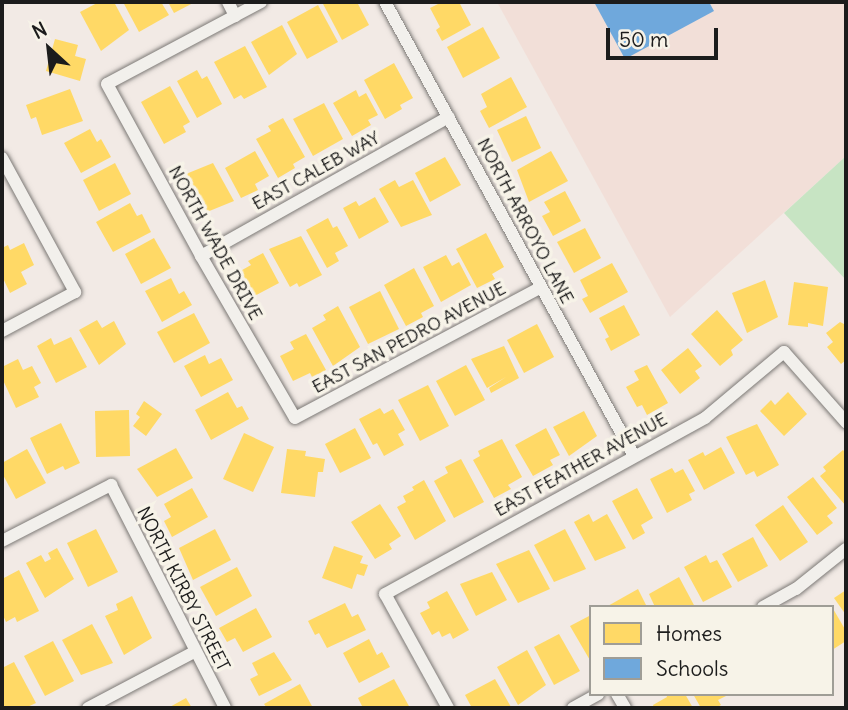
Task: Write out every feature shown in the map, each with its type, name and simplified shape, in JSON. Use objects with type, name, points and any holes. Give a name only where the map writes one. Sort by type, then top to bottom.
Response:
[{"type":"street","points":[[228,2],[235,16],[261,2]]},
{"type":"street","name":"NORTH ARROYO LANE","points":[[385,2],[540,288],[635,456]]},
{"type":"street","name":"NORTH WADE DRIVE","points":[[235,16],[107,84],[201,256],[295,418]]},
{"type":"street","name":"EAST CALEB WAY","points":[[201,256],[449,117]]},
{"type":"street","points":[[2,158],[75,292],[2,331]]},
{"type":"street","name":"EAST SAN PEDRO AVENUE","points":[[295,418],[540,288]]},
{"type":"street","name":"EAST FEATHER AVENUE","points":[[448,708],[385,594],[705,418],[784,352],[846,422]]},
{"type":"street","name":"NORTH KIRBY STREET","points":[[2,541],[111,485],[194,652],[225,708]]},
{"type":"street","points":[[766,605],[796,589],[846,549]]},
{"type":"street","points":[[88,708],[194,652]]},
{"type":"street","points":[[573,708],[594,696]]},
{"type":"shaded area","points":[[497,2],[846,2],[846,156],[670,317]]},
{"type":"green space","points":[[846,156],[846,280],[784,213]]},
{"type":"building: Homes","points":[[99,2],[114,2],[129,30],[101,51],[80,12]]},
{"type":"building: Homes","points":[[123,2],[161,2],[169,15],[139,32]]},
{"type":"building: Homes","points":[[168,2],[195,2],[174,13]]},
{"type":"building: Homes","points":[[322,2],[357,2],[369,25],[342,40]]},
{"type":"building: Homes","points":[[442,2],[459,2],[471,25],[442,41],[436,30],[440,27],[430,8]]},
{"type":"building: Homes","points":[[318,5],[338,42],[307,59],[287,22]]},
{"type":"building: Homes","points":[[282,25],[297,54],[269,75],[251,42]]},
{"type":"building: Homes","points":[[483,27],[500,58],[463,78],[447,47]]},
{"type":"building: Homes","points":[[55,39],[78,45],[75,56],[86,59],[80,81],[46,71]]},
{"type":"building: Homes","points":[[245,46],[267,87],[244,99],[241,95],[234,99],[214,62]]},
{"type":"building: Homes","points":[[394,63],[413,98],[400,105],[402,109],[385,119],[364,80]]},
{"type":"building: Homes","points":[[197,70],[202,79],[207,76],[222,104],[197,118],[177,81]]},
{"type":"building: Homes","points":[[511,77],[527,107],[489,128],[480,111],[487,107],[481,94]]},
{"type":"building: Homes","points":[[170,86],[190,122],[183,126],[186,132],[164,144],[141,102]]},
{"type":"building: Homes","points":[[70,89],[83,121],[42,135],[36,117],[31,119],[26,105]]},
{"type":"building: Homes","points":[[356,90],[359,97],[366,93],[378,115],[368,120],[371,125],[352,136],[333,103]]},
{"type":"building: Homes","points":[[324,103],[343,139],[313,156],[293,119]]},
{"type":"building: Homes","points":[[526,116],[541,148],[512,162],[497,130]]},
{"type":"building: Homes","points":[[283,118],[305,157],[293,164],[295,168],[278,178],[256,139],[271,131],[268,126]]},
{"type":"building: Homes","points":[[90,129],[97,142],[101,139],[111,157],[81,173],[64,143]]},
{"type":"building: Homes","points":[[255,151],[269,176],[255,184],[258,190],[241,198],[225,168]]},
{"type":"building: Homes","points":[[551,151],[568,181],[529,202],[517,170]]},
{"type":"building: Homes","points":[[445,157],[461,185],[430,202],[415,173]]},
{"type":"building: Homes","points":[[115,163],[131,194],[99,211],[83,180]]},
{"type":"building: Homes","points":[[213,163],[234,201],[202,214],[181,176]]},
{"type":"building: Homes","points":[[395,180],[399,187],[413,180],[432,215],[401,227],[379,189]]},
{"type":"building: Homes","points":[[565,191],[581,221],[553,236],[542,216],[550,212],[544,202]]},
{"type":"building: Homes","points":[[375,197],[389,222],[359,239],[343,208],[356,201],[359,206]]},
{"type":"building: Homes","points":[[130,203],[137,216],[142,214],[151,232],[113,252],[96,222]]},
{"type":"building: Homes","points":[[328,218],[333,228],[337,226],[348,246],[335,253],[339,261],[327,268],[306,230]]},
{"type":"building: Homes","points":[[585,228],[601,258],[574,273],[557,242]]},
{"type":"building: Homes","points":[[486,233],[504,267],[492,274],[495,279],[477,288],[456,249]]},
{"type":"building: Homes","points":[[301,236],[322,275],[299,287],[297,283],[290,287],[269,249]]},
{"type":"building: Homes","points":[[154,238],[171,268],[141,284],[125,254]]},
{"type":"building: Homes","points":[[24,243],[34,265],[21,272],[27,284],[10,293],[2,276],[2,248],[8,245],[10,250]]},
{"type":"building: Homes","points":[[263,253],[279,283],[249,299],[235,274],[251,265],[248,261]]},
{"type":"building: Homes","points":[[446,255],[452,266],[459,262],[471,285],[441,302],[423,267]]},
{"type":"building: Homes","points":[[612,263],[628,292],[590,313],[582,299],[588,296],[580,280]]},
{"type":"building: Homes","points":[[414,268],[434,306],[421,313],[423,317],[406,326],[384,285]]},
{"type":"building: Homes","points":[[171,278],[179,294],[184,291],[192,305],[162,322],[145,291]]},
{"type":"building: Homes","points":[[765,280],[778,317],[747,333],[732,293]]},
{"type":"building: Homes","points":[[794,282],[828,287],[823,326],[808,323],[808,327],[788,325]]},
{"type":"building: Homes","points":[[380,291],[399,329],[368,344],[349,307]]},
{"type":"building: Homes","points":[[624,305],[640,335],[611,351],[605,339],[609,337],[599,318]]},
{"type":"building: Homes","points":[[338,306],[360,347],[333,366],[312,328],[326,320],[323,315]]},
{"type":"building: Homes","points":[[717,310],[743,340],[731,350],[733,355],[720,366],[691,334]]},
{"type":"building: Homes","points":[[194,313],[210,343],[174,363],[157,332]]},
{"type":"building: Homes","points":[[97,320],[102,328],[114,321],[126,344],[99,365],[79,330]]},
{"type":"building: Homes","points":[[840,322],[846,325],[846,360],[841,364],[827,347],[833,342],[826,333]]},
{"type":"building: Homes","points":[[537,324],[554,357],[524,373],[507,340]]},
{"type":"building: Homes","points":[[306,334],[326,370],[312,377],[310,373],[293,381],[280,356],[294,349],[290,342]]},
{"type":"building: Homes","points":[[71,337],[87,367],[56,383],[37,346],[51,338],[54,345]]},
{"type":"building: Homes","points":[[504,346],[519,378],[491,393],[489,388],[506,377],[487,388],[471,359]]},
{"type":"building: Homes","points":[[688,348],[702,366],[695,371],[700,378],[680,394],[661,370]]},
{"type":"building: Homes","points":[[205,355],[209,364],[221,358],[233,380],[201,397],[184,366]]},
{"type":"building: Homes","points":[[18,359],[23,370],[32,366],[41,383],[34,387],[39,397],[16,408],[2,378],[2,367]]},
{"type":"building: Homes","points":[[466,365],[485,400],[455,416],[436,381]]},
{"type":"building: Homes","points":[[647,365],[668,403],[647,415],[642,405],[637,407],[626,387],[639,380],[634,371]]},
{"type":"building: Homes","points":[[428,385],[449,426],[420,441],[398,400]]},
{"type":"building: Homes","points":[[228,392],[237,408],[242,406],[249,419],[211,440],[195,410]]},
{"type":"building: Homes","points":[[788,392],[807,414],[784,436],[760,411],[771,400],[775,405]]},
{"type":"building: Homes","points":[[144,401],[162,414],[146,436],[133,426],[140,417],[136,414]]},
{"type":"building: Homes","points":[[380,408],[384,414],[393,409],[405,430],[398,434],[404,445],[384,456],[377,443],[373,445],[359,419]]},
{"type":"building: Homes","points":[[129,410],[130,456],[96,457],[95,411]]},
{"type":"building: Homes","points":[[584,411],[597,436],[569,456],[553,427]]},
{"type":"building: Homes","points":[[61,423],[80,463],[65,470],[63,466],[47,474],[30,438]]},
{"type":"building: Homes","points":[[757,424],[779,465],[757,477],[754,471],[746,475],[726,437]]},
{"type":"building: Homes","points":[[355,428],[371,458],[340,473],[325,444]]},
{"type":"building: Homes","points":[[546,428],[560,455],[550,460],[553,465],[533,476],[515,445]]},
{"type":"building: Homes","points":[[244,433],[274,447],[253,492],[223,479]]},
{"type":"building: Homes","points":[[502,439],[522,477],[508,485],[511,489],[494,498],[473,460],[480,456],[478,451]]},
{"type":"building: Homes","points":[[721,447],[735,473],[704,490],[688,460],[703,452],[705,456]]},
{"type":"building: Homes","points":[[176,448],[193,478],[157,497],[137,469]]},
{"type":"building: Homes","points":[[27,449],[46,483],[16,499],[2,473],[2,463]]},
{"type":"building: Homes","points":[[287,449],[306,451],[305,456],[325,459],[323,472],[318,472],[315,497],[281,493]]},
{"type":"building: Homes","points":[[843,450],[846,453],[846,506],[820,476],[826,471],[823,467]]},
{"type":"building: Homes","points":[[461,459],[484,502],[454,518],[434,481],[448,473],[445,467]]},
{"type":"building: Homes","points":[[672,468],[675,473],[683,469],[695,491],[689,494],[692,500],[667,513],[650,479]]},
{"type":"building: Homes","points":[[813,477],[837,508],[827,516],[833,523],[817,535],[787,497]]},
{"type":"building: Homes","points":[[424,480],[446,521],[415,540],[397,507],[406,502],[403,496],[414,490],[412,487]]},
{"type":"building: Homes","points":[[192,488],[208,517],[172,537],[164,521],[171,517],[164,504]]},
{"type":"building: Homes","points":[[637,488],[653,518],[641,525],[645,533],[633,540],[612,501]]},
{"type":"building: Homes","points":[[380,504],[401,536],[389,544],[392,549],[375,559],[351,522]]},
{"type":"building: Homes","points":[[783,505],[808,542],[780,561],[755,525]]},
{"type":"building: Homes","points":[[589,514],[593,522],[607,514],[626,548],[595,561],[574,522]]},
{"type":"building: Homes","points":[[96,529],[118,572],[88,587],[67,543]]},
{"type":"building: Homes","points":[[215,529],[231,560],[193,580],[179,548]]},
{"type":"building: Homes","points":[[565,529],[586,569],[554,582],[534,545]]},
{"type":"building: Homes","points":[[753,537],[768,566],[738,582],[722,554]]},
{"type":"building: Homes","points":[[334,546],[363,556],[360,563],[368,565],[364,576],[357,574],[352,589],[322,578]]},
{"type":"building: Homes","points":[[57,548],[74,579],[45,598],[26,563],[41,555],[45,562],[51,559],[48,553]]},
{"type":"building: Homes","points":[[529,550],[550,589],[518,603],[496,564]]},
{"type":"building: Homes","points":[[706,555],[710,563],[717,560],[732,587],[703,602],[684,567]]},
{"type":"building: Homes","points":[[237,567],[252,596],[216,616],[200,587]]},
{"type":"building: Homes","points":[[19,570],[39,611],[17,622],[15,617],[6,622],[2,613],[2,579]]},
{"type":"building: Homes","points":[[492,572],[507,600],[476,616],[460,584]]},
{"type":"building: Homes","points":[[679,577],[694,605],[654,605],[649,594]]},
{"type":"building: Homes","points":[[638,589],[646,605],[610,605]]},
{"type":"building: Homes","points":[[846,590],[846,615],[834,598]]},
{"type":"building: Homes","points":[[447,591],[469,630],[453,639],[450,633],[442,637],[439,631],[432,635],[420,613],[430,608],[427,602]]},
{"type":"building: Homes","points":[[132,596],[152,638],[124,655],[105,616],[118,610],[116,604]]},
{"type":"building: Homes","points":[[345,603],[352,617],[358,614],[366,630],[327,648],[319,633],[315,635],[308,621]]},
{"type":"building: Homes","points":[[256,608],[272,637],[243,652],[235,638],[227,642],[219,628]]},
{"type":"building: Homes","points":[[834,610],[846,631],[846,641],[834,649]]},
{"type":"building: Homes","points":[[589,616],[589,659],[570,626]]},
{"type":"building: Homes","points":[[92,624],[113,663],[81,675],[62,640]]},
{"type":"building: Homes","points":[[559,634],[580,671],[554,685],[534,647]]},
{"type":"building: Homes","points":[[369,639],[377,655],[382,652],[390,667],[359,683],[343,653]]},
{"type":"building: Homes","points":[[53,641],[74,681],[45,696],[24,656]]},
{"type":"building: Homes","points":[[527,650],[546,685],[518,705],[497,667]]},
{"type":"building: Homes","points":[[274,652],[292,680],[259,696],[250,679],[258,675],[252,663]]},
{"type":"building: Homes","points":[[14,662],[36,703],[25,708],[2,708],[2,668]]},
{"type":"building: Homes","points":[[394,679],[410,708],[363,708],[358,698]]},
{"type":"building: Homes","points":[[495,679],[511,707],[472,708],[465,695]]},
{"type":"building: Homes","points":[[300,684],[313,708],[267,708],[264,704]]},
{"type":"building: Homes","points":[[686,696],[693,708],[654,708],[653,705],[667,697]]},
{"type":"building: Homes","points":[[694,696],[726,696],[718,700],[721,705],[715,708],[701,708]]},
{"type":"building: Homes","points":[[186,698],[192,708],[168,708]]},
{"type":"building: Schools","points":[[594,2],[709,2],[714,11],[625,59]]}]
